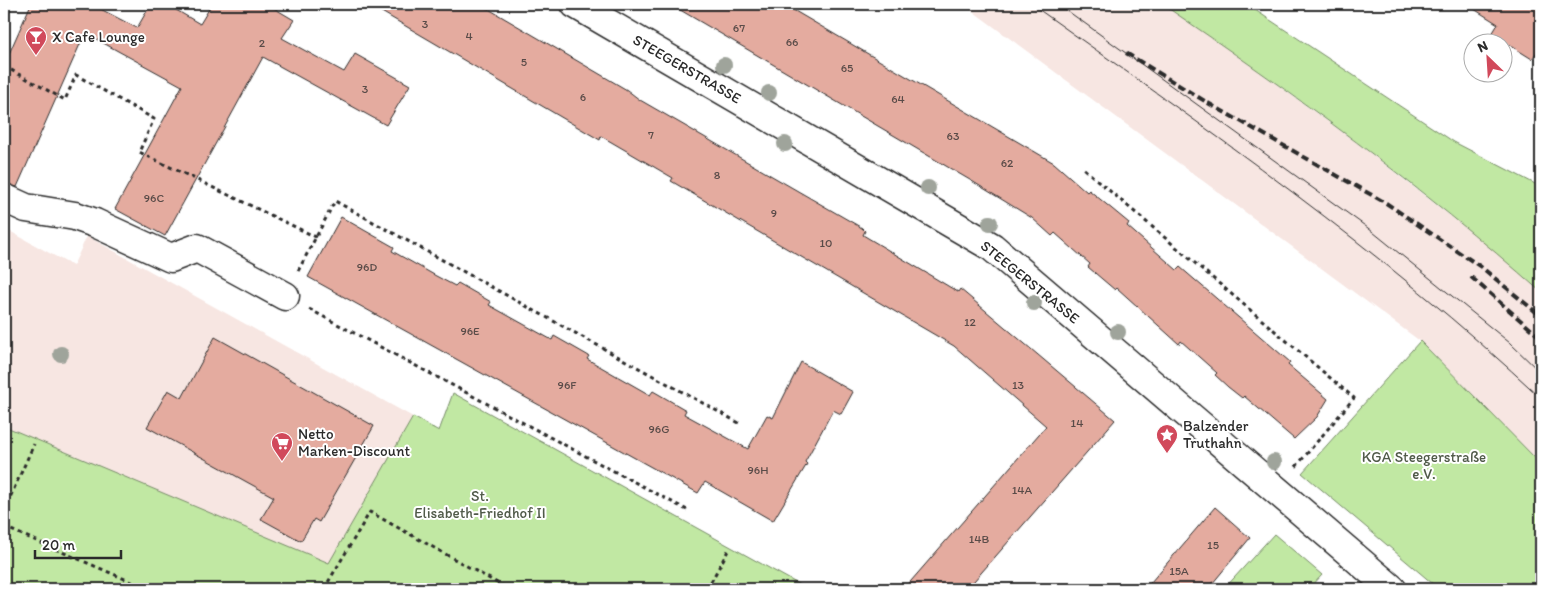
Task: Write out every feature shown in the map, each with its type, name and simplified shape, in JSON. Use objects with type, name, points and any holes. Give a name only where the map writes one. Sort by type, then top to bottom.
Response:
[{"type":"street","name":"STEEGERSTRASSE","points":[[575,4],[992,247],[1392,589]]},
{"type":"street","points":[[4,198],[26,208],[75,216],[95,223],[171,258],[197,248],[284,296]]},
{"type":"path","points":[[4,66],[64,100],[76,75],[154,119],[139,152],[316,237]]},
{"type":"path","points":[[1084,170],[1354,398],[1292,472]]},
{"type":"path","points":[[687,510],[284,296],[335,201],[739,423]]},
{"type":"path","points":[[4,511],[34,444]]},
{"type":"path","points":[[324,589],[370,512],[508,589]]},
{"type":"path","points":[[4,528],[148,589]]},
{"type":"path","points":[[707,589],[730,546]]},
{"type":"shaded area","points":[[963,4],[1162,4],[1227,48],[1360,145],[1494,250],[1541,292],[1541,464],[1420,341]]},
{"type":"shaded area","points":[[4,228],[73,266],[87,236],[413,417],[329,564],[4,426]]},
{"type":"green space","points":[[1162,4],[1246,4],[1454,142],[1541,187],[1541,292],[1404,178],[1260,72]]},
{"type":"green space","name":"KGA Steegerstraße e.V.","points":[[1420,341],[1541,464],[1541,589],[1439,589],[1302,473]]},
{"type":"green space","name":"St. Elisabeth-Friedhof II","points":[[453,393],[807,589],[4,589],[4,426],[329,563],[413,417],[439,431]]},
{"type":"green space","points":[[1274,534],[1322,575],[1309,589],[1224,589]]},
{"type":"building","points":[[31,4],[91,4],[137,28],[151,4],[166,4],[200,24],[212,4],[267,4],[294,20],[282,38],[344,72],[355,54],[410,85],[386,125],[263,57],[165,236],[115,209],[182,86],[85,33],[17,187],[4,183],[4,65]]},
{"type":"building","points":[[368,4],[480,4],[627,90],[640,100],[862,228],[865,231],[863,235],[958,292],[960,289],[1115,420],[967,589],[904,589],[1046,426],[954,346],[671,181],[673,178],[601,136],[600,140]]},
{"type":"building","points":[[670,4],[783,4],[1054,163],[1087,192],[1089,190],[1129,223],[1127,226],[1177,270],[1180,267],[1290,362],[1288,365],[1328,399],[1317,417],[1294,439],[1244,396],[1242,398],[1228,387],[1215,375],[1217,373],[1181,341],[1179,344],[1117,288],[1115,290],[1088,267],[1090,264],[1055,233],[1052,236],[1032,218],[975,183]]},
{"type":"building","points":[[1466,4],[1541,4],[1541,46],[1532,59],[1512,46],[1512,32],[1493,32],[1498,24]]},
{"type":"building","points":[[341,217],[394,247],[392,251],[455,286],[458,283],[491,302],[489,305],[552,340],[554,336],[589,356],[587,359],[650,395],[653,391],[686,410],[684,414],[748,449],[767,415],[773,418],[801,362],[853,392],[841,414],[833,410],[805,462],[807,464],[773,521],[705,482],[698,493],[308,277]]},
{"type":"building","name":"Netto Marken-Discount","points":[[215,337],[374,426],[319,522],[314,519],[301,541],[261,519],[274,497],[147,427],[168,390],[182,398]]},
{"type":"building","points":[[1215,507],[1250,538],[1212,584],[1207,589],[1145,589]]},
{"type":"tram line","points":[[1031,4],[1228,144],[1357,241],[1481,344],[1541,398]]},
{"type":"tram line","points":[[1058,4],[1368,228],[1510,343],[1541,373]]},
{"type":"railway","points":[[1126,53],[1208,103],[1386,203],[1481,267],[1541,316]]},
{"type":"railway","points":[[1471,277],[1541,338]]},
{"type":"place","name":"X Cafe Lounge","points":[[36,56]]},
{"type":"place","name":"Balzender Truthahn","points":[[1167,454]]},
{"type":"place","name":"Netto Marken-Discount","points":[[282,462]]}]
